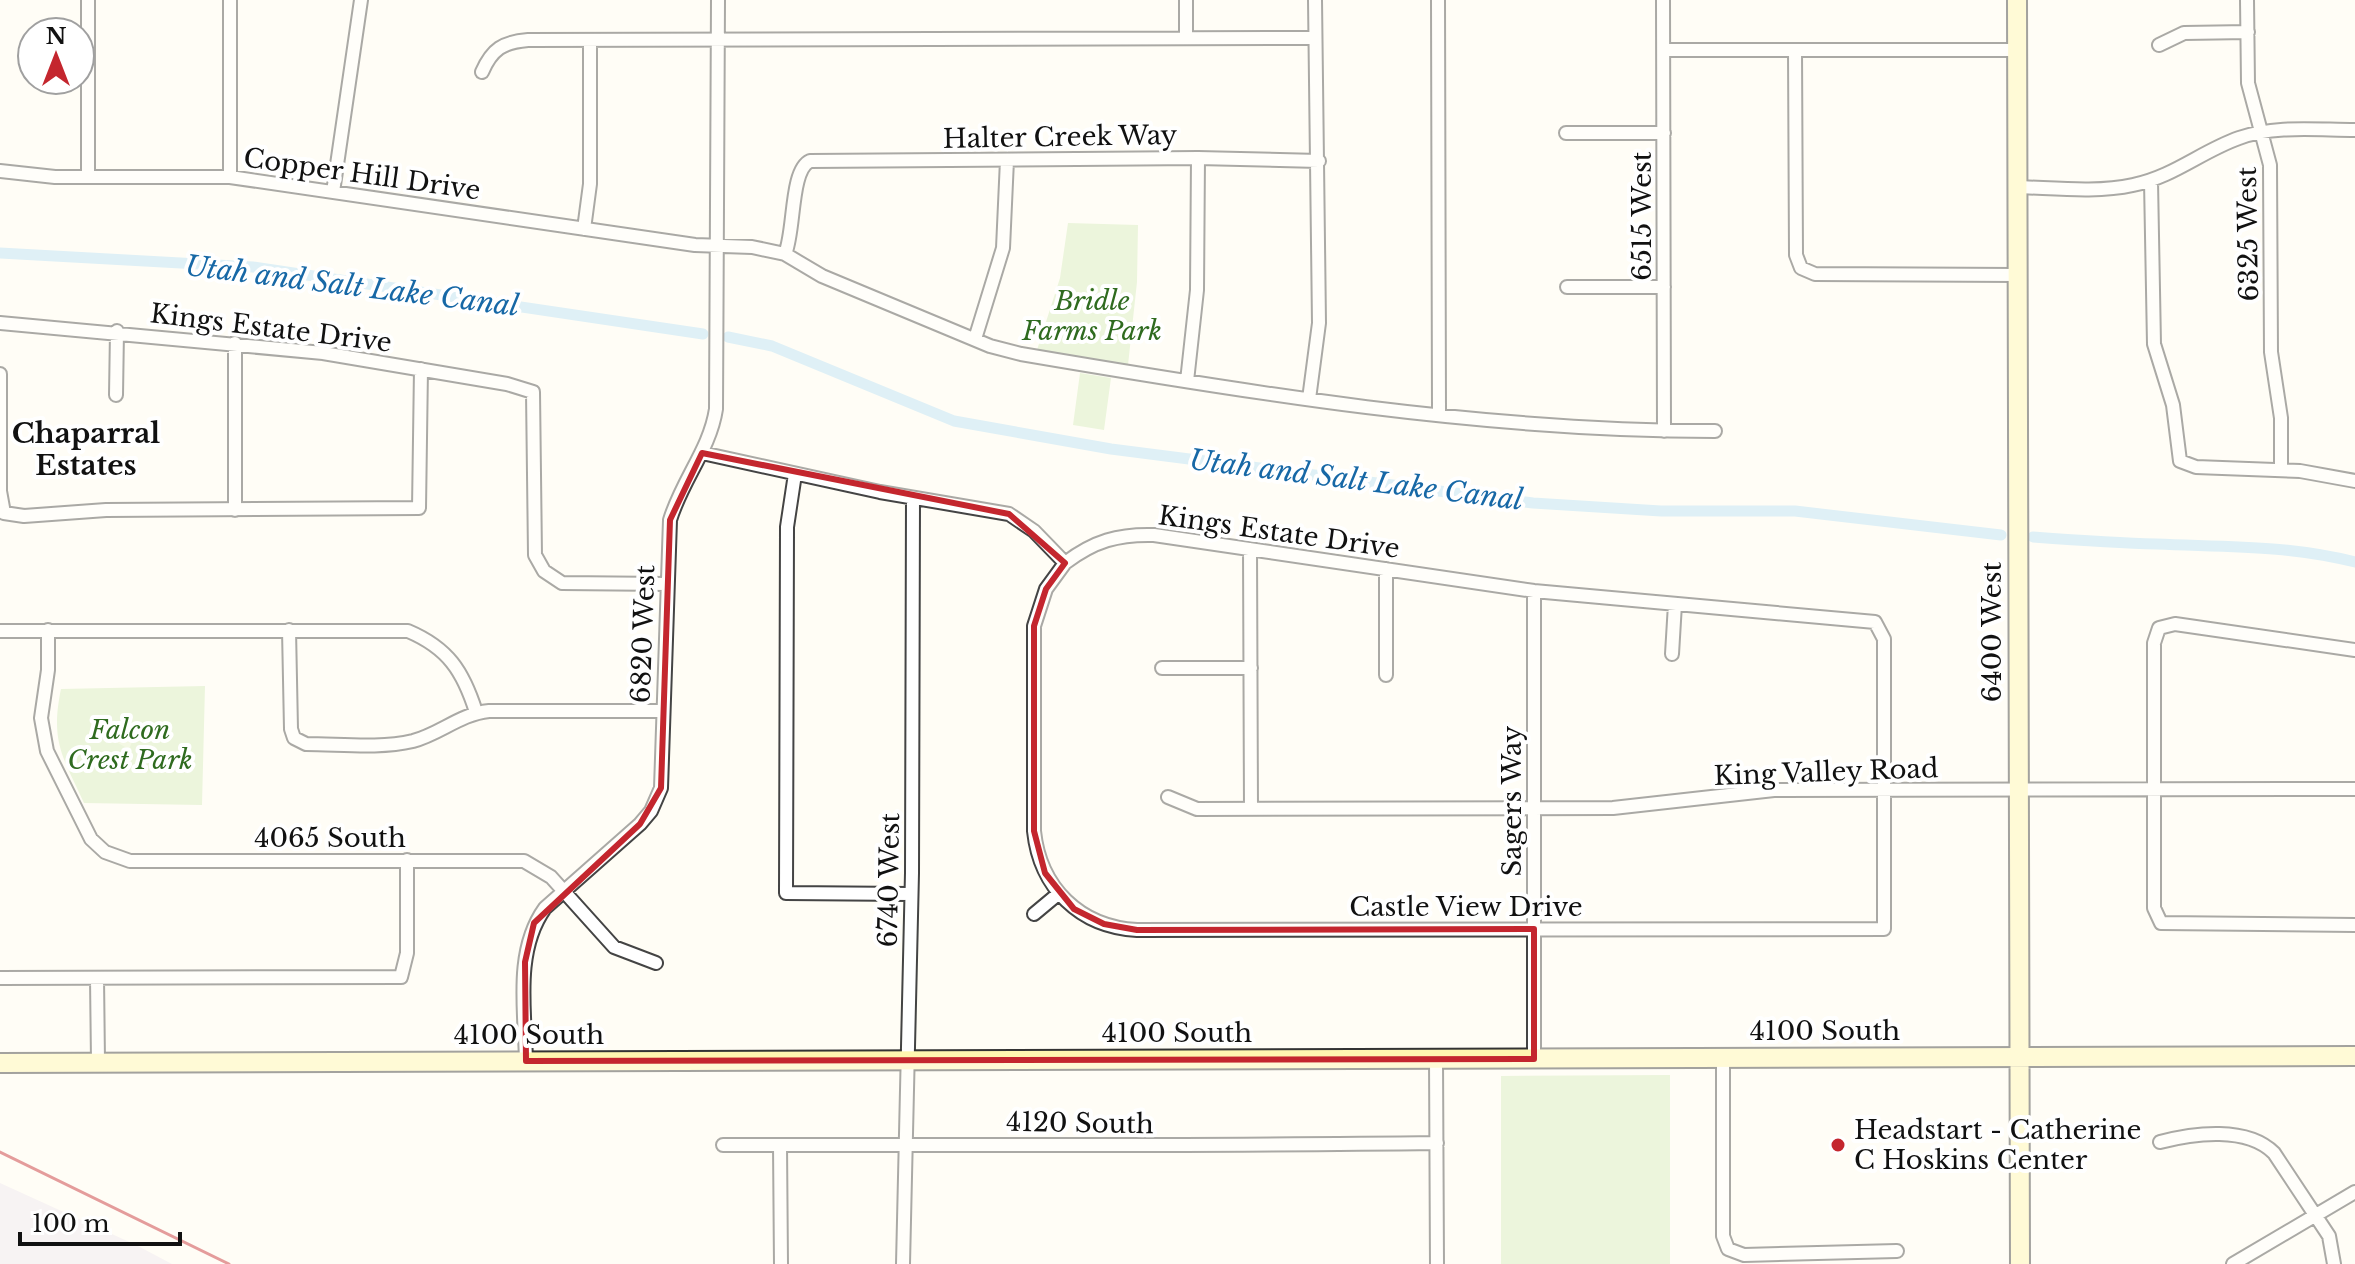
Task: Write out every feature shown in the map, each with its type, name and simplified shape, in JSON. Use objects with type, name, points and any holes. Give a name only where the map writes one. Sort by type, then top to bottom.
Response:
[{"type":"main road","name":"6400 West","points":[[2017,0],[2020,1264]]},
{"type":"main road","name":"4100 South","points":[[0,1063],[2355,1056]]},
{"type":"street","points":[[88,0],[88,176]]},
{"type":"street","points":[[230,0],[230,177]]},
{"type":"street","points":[[333,192],[361,0]]},
{"type":"street","name":"6820 West","points":[[526,1061],[527,939],[545,908],[651,811],[661,788],[670,520],[685,481],[713,430],[716,409],[718,0]]},
{"type":"street","points":[[1186,0],[1186,38]]},
{"type":"street","points":[[1309,399],[1319,334],[1315,0]]},
{"type":"street","points":[[1438,0],[1439,415]]},
{"type":"street","name":"6515 West","points":[[1663,0],[1664,431]]},
{"type":"street","name":"6325 West","points":[[2247,0],[2248,83],[2270,165],[2271,352],[2281,418],[2281,469]]},
{"type":"street","points":[[2159,45],[2184,33],[2248,32]]},
{"type":"street","points":[[482,72],[492,52],[505,44],[718,39],[1315,38]]},
{"type":"street","points":[[584,229],[590,184],[590,41]]},
{"type":"street","points":[[1664,50],[2017,50]]},
{"type":"street","points":[[1795,50],[1796,255],[1801,268],[1815,274],[2017,275]]},
{"type":"street","points":[[2017,187],[2122,187],[2151,181],[2225,144],[2262,133],[2355,130]]},
{"type":"street","points":[[1566,133],[1664,133]]},
{"type":"street","points":[[1187,381],[1197,282],[1198,158]]},
{"type":"street","name":"Halter Creek Way","points":[[785,254],[791,239],[798,177],[802,165],[815,160],[1198,158],[1319,161]]},
{"type":"street","points":[[975,339],[1003,248],[1007,160]]},
{"type":"street","name":"Copper Hill Drive","points":[[0,171],[88,176],[230,177],[584,229],[716,246],[761,248],[785,254]]},
{"type":"street","points":[[2151,181],[2154,344],[2175,413],[2177,452],[2184,465],[2281,469],[2355,481]]},
{"type":"street","points":[[785,254],[822,276],[975,339],[1021,354],[1379,410],[1618,431],[1715,431]]},
{"type":"street","points":[[1567,287],[1664,287]]},
{"type":"street","name":"Kings Estate Drive","points":[[0,323],[235,343],[421,369],[507,384],[533,392],[535,555],[544,571],[562,583],[667,584]]},
{"type":"street","points":[[116,395],[117,331]]},
{"type":"street","points":[[235,343],[235,510]]},
{"type":"street","points":[[0,374],[0,491],[4,513],[24,516],[106,510],[419,508],[421,369]]},
{"type":"street","points":[[702,453],[913,498],[1009,514],[1034,531],[1065,563]]},
{"type":"street","points":[[795,474],[787,527],[786,893],[910,894]]},
{"type":"street","name":"6740 West","points":[[903,1264],[907,1144],[913,498]]},
{"type":"street","name":"Kings Estate Drive","points":[[1065,563],[1103,540],[1128,534],[1534,591],[1865,618],[1879,624],[1884,639],[1884,790]]},
{"type":"street","points":[[1250,549],[1251,809]]},
{"type":"street","name":"Castle View Drive","points":[[1065,563],[1041,598],[1034,636],[1034,831],[1040,863],[1058,894],[1083,915],[1126,929],[1884,929],[1884,790]]},
{"type":"street","points":[[1386,569],[1386,675]]},
{"type":"street","name":"Sagers Way","points":[[1534,591],[1534,1059]]},
{"type":"street","points":[[1672,654],[1675,604]]},
{"type":"street","points":[[2355,650],[2175,624],[2159,628],[2154,643],[2154,908],[2158,921],[2171,925],[2355,925]]},
{"type":"street","points":[[0,631],[378,628],[408,631],[445,651],[460,669],[476,712]]},
{"type":"street","name":"4065 South","points":[[48,630],[42,733],[91,839],[105,852],[130,861],[524,861],[540,868],[614,947],[656,963]]},
{"type":"street","points":[[289,630],[292,735],[306,744],[402,743],[431,735],[476,712],[663,711]]},
{"type":"street","points":[[1162,668],[1251,668]]},
{"type":"street","name":"King Valley Road","points":[[1168,797],[1197,809],[1625,808],[1755,791],[2355,789]]},
{"type":"street","points":[[0,978],[401,977],[407,953],[407,860]]},
{"type":"street","points":[[1034,914],[1058,894]]},
{"type":"street","points":[[97,978],[98,1061]]},
{"type":"street","points":[[1723,1057],[1723,1236],[1728,1249],[1744,1255],[1897,1251]]},
{"type":"street","points":[[1436,1059],[1437,1264]]},
{"type":"street","points":[[2160,1142],[2198,1136],[2242,1136],[2259,1141],[2274,1153],[2315,1214],[2332,1243],[2334,1264]]},
{"type":"street","name":"4120 South","points":[[723,1145],[1154,1148],[1437,1143]]},
{"type":"street","points":[[780,1145],[781,1264]]},
{"type":"street","points":[[2233,1264],[2355,1192]]},
{"type":"highlighted area","points":[[702,453],[1009,514],[1065,563],[1046,589],[1034,626],[1034,831],[1045,873],[1074,909],[1104,924],[1137,930],[1534,929],[1534,1059],[526,1061],[525,962],[534,923],[640,824],[661,788],[670,520]]},
{"type":"shaded area","points":[[0,1183],[136,1245],[172,1264],[0,1264]]},
{"type":"green space","name":"Bridle Farms Park","points":[[1068,223],[1138,225],[1137,282],[1128,365],[1037,350],[1060,278]]},
{"type":"green space","name":"Bridle Farms Park","points":[[1080,373],[1111,378],[1104,430],[1073,425]]},
{"type":"green space","name":"Falcon Crest Park","points":[[205,686],[202,805],[84,803],[60,749],[57,723],[61,689]]},
{"type":"green space","points":[[124,720],[139,726],[129,749],[114,741]]},
{"type":"green space","points":[[1670,1075],[1670,1264],[1501,1264],[1501,1076]]},
{"type":"waterway","name":"Utah and Salt Lake Canal","points":[[0,253],[253,267],[703,334]]},
{"type":"waterway","name":"Utah and Salt Lake Canal","points":[[728,337],[772,346],[954,421],[1111,449],[1533,503],[1661,511],[1795,511],[2001,535]]},
{"type":"waterway","name":"Utah and Salt Lake Canal","points":[[2033,537],[2281,550],[2355,562]]},
{"type":"railway","points":[[0,1152],[229,1264]]},
{"type":"place","name":"Headstart - Catherine C Hoskins Center","points":[[1838,1145]]},
{"type":"district","name":"Chaparral Estates","points":[[86,449]]}]
